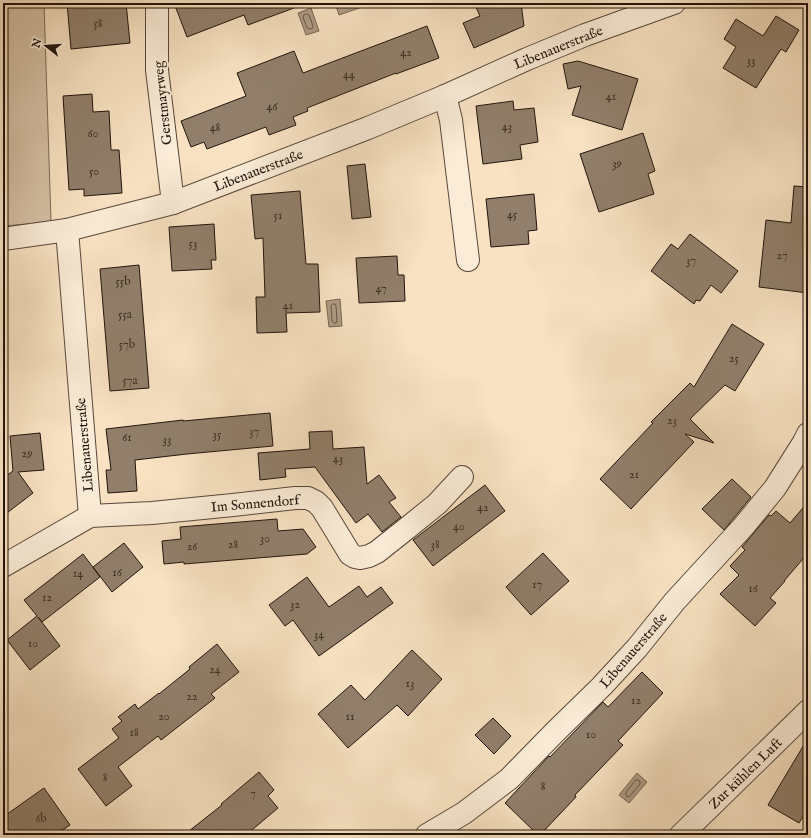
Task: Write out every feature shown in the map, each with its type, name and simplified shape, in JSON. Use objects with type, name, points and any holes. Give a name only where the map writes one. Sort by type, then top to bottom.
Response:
[{"type":"street","name":"Gerstmayrweg","points":[[156,3],[157,70],[173,203]]},
{"type":"street","name":"Libenauerstraße","points":[[3,239],[67,230],[173,203],[368,128],[585,35],[674,3]]},
{"type":"street","points":[[445,96],[451,120],[468,260]]},
{"type":"street","name":"Libenauerstraße","points":[[67,230],[90,516]]},
{"type":"street","name":"Libenauerstraße","points":[[427,835],[464,813],[509,779],[602,686],[637,648],[675,601],[766,500],[808,434]]},
{"type":"street","name":"Im Sonnendorf","points":[[3,566],[90,516],[233,505],[295,498],[308,498],[316,502],[322,508],[350,554],[360,558],[377,552],[406,530],[437,504],[462,477]]},
{"type":"street","name":"Zur kühlen Luft","points":[[681,835],[808,711]]},
{"type":"shaded area","points":[[3,3],[44,3],[51,222],[3,226]]},
{"type":"water","points":[[335,3],[361,3],[362,7],[339,15]]},
{"type":"water","points":[[311,8],[319,31],[306,35],[298,13]]},
{"type":"water","points":[[340,299],[342,326],[329,327],[326,301]]},
{"type":"water","points":[[637,773],[647,782],[629,803],[619,795]]},
{"type":"building","points":[[67,3],[126,3],[130,43],[71,49]]},
{"type":"building","points":[[174,3],[302,3],[302,5],[248,25],[244,15],[187,37]]},
{"type":"building","points":[[474,3],[521,3],[524,26],[474,48],[463,23],[480,16]]},
{"type":"building","points":[[776,16],[799,30],[786,52],[781,49],[756,88],[723,68],[736,47],[724,39],[736,19],[763,36]]},
{"type":"building","points":[[427,26],[439,58],[396,73],[307,108],[308,111],[293,117],[296,125],[269,135],[266,127],[207,149],[204,142],[191,147],[181,121],[246,96],[237,73],[294,51],[303,73]]},
{"type":"building","points":[[578,61],[638,79],[622,130],[572,115],[581,86],[568,89],[563,64]]},
{"type":"building","points":[[92,94],[93,112],[109,111],[111,150],[119,150],[122,193],[84,196],[84,189],[69,190],[63,96]]},
{"type":"building","points":[[513,101],[514,110],[534,108],[538,142],[520,145],[522,159],[483,164],[476,106]]},
{"type":"building","points":[[643,133],[655,171],[648,174],[654,194],[599,212],[580,154]]},
{"type":"building","points":[[365,164],[371,217],[352,219],[347,166]]},
{"type":"building","points":[[794,186],[808,187],[808,293],[759,287],[766,220],[791,223]]},
{"type":"building","points":[[300,191],[306,264],[318,264],[320,312],[286,313],[287,332],[257,333],[256,297],[265,297],[263,238],[255,239],[251,195]]},
{"type":"building","points":[[534,194],[537,230],[528,231],[529,244],[491,247],[486,199]]},
{"type":"building","points":[[214,224],[216,260],[211,260],[212,269],[172,271],[169,227]]},
{"type":"building","points":[[690,234],[738,271],[721,293],[711,285],[700,301],[696,300],[694,304],[651,271],[671,244],[678,249]]},
{"type":"building","points":[[397,256],[398,275],[404,275],[405,301],[359,303],[356,258]]},
{"type":"building","points":[[139,265],[149,388],[110,391],[100,269]]},
{"type":"building","points":[[732,324],[764,344],[735,391],[725,385],[690,419],[714,443],[685,434],[694,442],[631,509],[600,479],[653,423],[651,422],[690,383],[694,387]]},
{"type":"building","points":[[270,413],[273,446],[135,460],[137,491],[108,493],[106,470],[111,470],[106,429],[183,420]]},
{"type":"building","points":[[332,431],[333,449],[364,447],[367,484],[379,475],[396,498],[389,502],[401,517],[382,532],[368,514],[356,523],[315,467],[285,469],[286,477],[260,480],[258,453],[310,449],[309,432]]},
{"type":"building","points":[[40,433],[44,470],[18,472],[33,493],[3,516],[3,478],[13,471],[10,436]]},
{"type":"building","points":[[732,479],[751,497],[724,530],[702,509]]},
{"type":"building","points":[[485,485],[505,511],[433,566],[413,540]]},
{"type":"building","points":[[808,502],[808,553],[770,598],[776,603],[755,626],[720,594],[739,575],[730,566],[745,550],[742,547],[769,515],[771,516],[776,511],[790,523]]},
{"type":"building","points":[[277,519],[278,531],[303,529],[316,547],[307,554],[184,564],[184,562],[164,564],[162,541],[181,539],[180,527]]},
{"type":"building","points":[[124,543],[143,567],[112,592],[93,567]]},
{"type":"building","points":[[543,553],[569,581],[531,615],[506,587]]},
{"type":"building","points":[[83,554],[100,577],[42,622],[38,617],[60,646],[30,670],[7,640],[37,616],[24,600]]},
{"type":"building","points":[[307,577],[329,607],[359,586],[367,597],[381,587],[393,603],[319,656],[293,620],[285,626],[269,605]]},
{"type":"building","points":[[217,644],[239,672],[211,694],[215,698],[161,740],[158,736],[118,767],[132,786],[106,806],[78,769],[119,738],[112,729],[122,721],[118,717],[135,704],[138,709],[159,694],[190,669],[189,667]]},
{"type":"building","points":[[412,650],[442,679],[408,716],[397,705],[348,748],[318,714],[351,685],[365,700]]},
{"type":"building","points":[[642,672],[663,693],[618,741],[623,745],[575,795],[576,797],[540,835],[538,835],[505,803],[603,702],[608,707]]},
{"type":"building","points":[[493,718],[511,736],[494,754],[475,735]]},
{"type":"building","points":[[808,738],[808,809],[799,823],[768,805]]},
{"type":"building","points":[[259,772],[274,790],[268,796],[278,808],[246,835],[184,835],[222,805],[221,804]]},
{"type":"building","points":[[44,788],[70,825],[55,835],[3,835],[3,817]]}]
